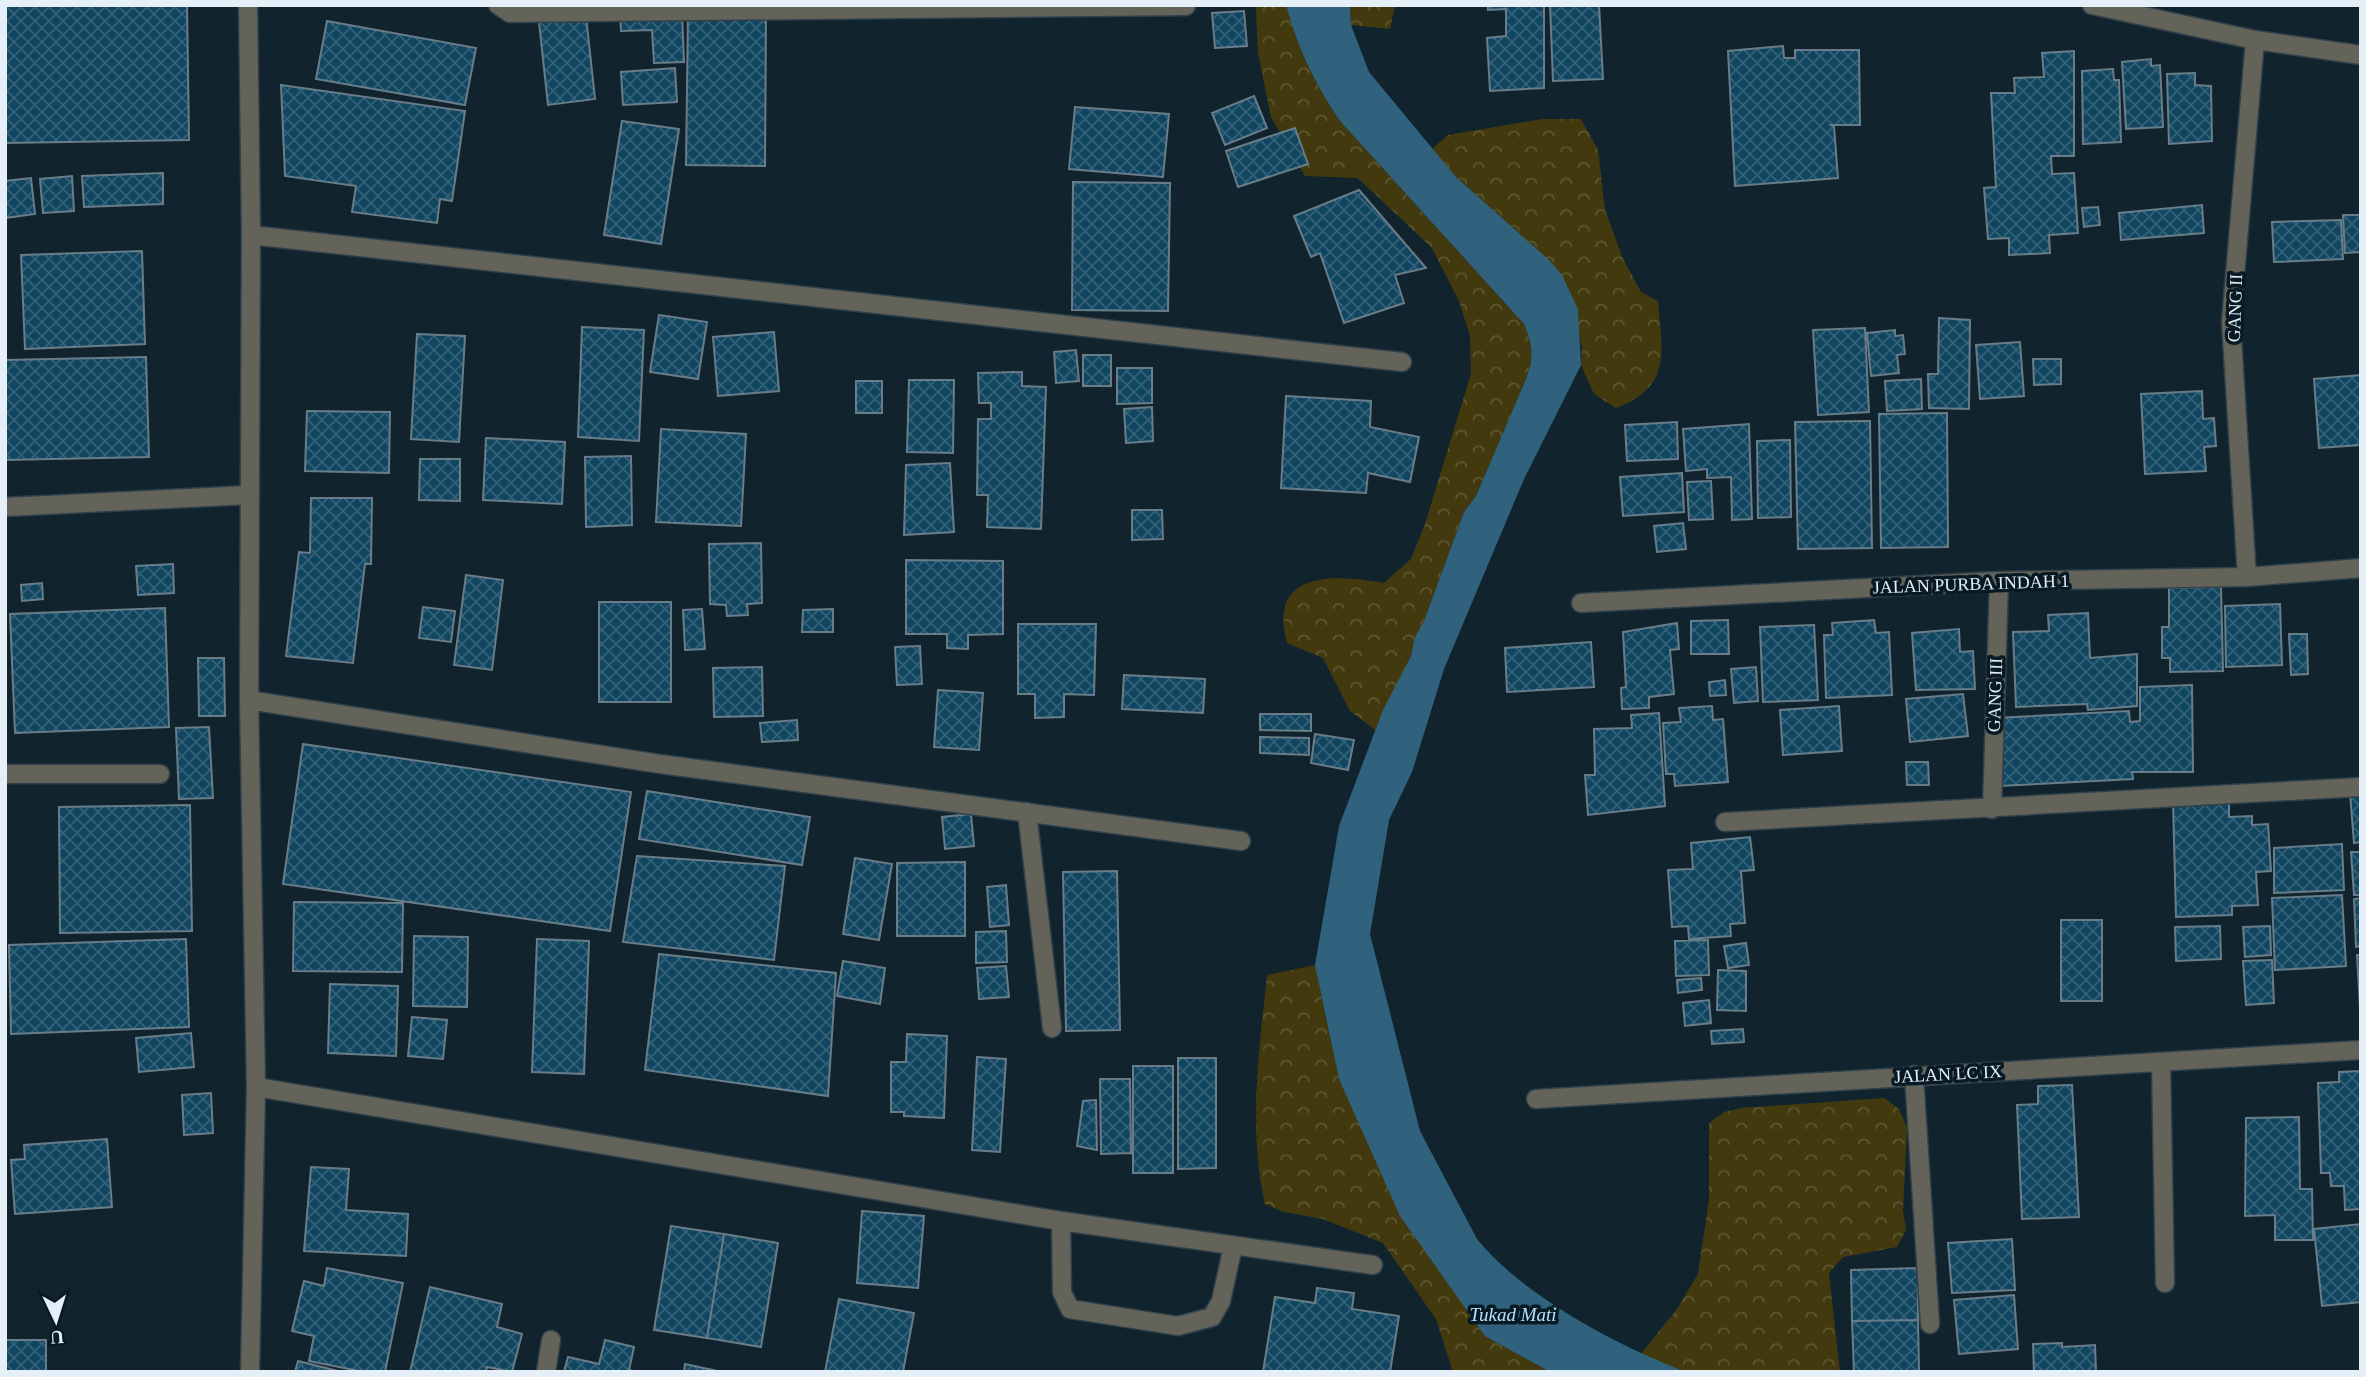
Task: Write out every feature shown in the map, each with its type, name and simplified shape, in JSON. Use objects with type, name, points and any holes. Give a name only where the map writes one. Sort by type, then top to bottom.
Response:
[{"type":"street","points":[[248,5],[251,235],[249,700],[256,1087],[250,1372]]},
{"type":"street","points":[[498,5],[510,13],[1186,6]]},
{"type":"street","points":[[2092,5],[2255,40],[2361,55]]},
{"type":"street","name":"GANG II","points":[[2247,577],[2231,323],[2255,40]]},
{"type":"street","points":[[251,235],[1402,362]]},
{"type":"street","points":[[5,507],[249,495]]},
{"type":"street","name":"JALAN PURBA INDAH 1","points":[[1581,603],[1999,581],[2247,577],[2361,568]]},
{"type":"street","name":"GANG III","points":[[1992,809],[1999,581]]},
{"type":"street","points":[[249,700],[660,764],[1241,841]]},
{"type":"street","points":[[5,774],[160,774]]},
{"type":"street","points":[[1725,822],[2361,787]]},
{"type":"street","points":[[1027,812],[1052,1028]]},
{"type":"street","name":"JALAN LC IX","points":[[1536,1099],[1913,1075],[2161,1064],[2361,1050]]},
{"type":"street","points":[[2161,1064],[2165,1283]]},
{"type":"street","points":[[1913,1075],[1930,1324]]},
{"type":"street","points":[[256,1087],[1061,1221],[1373,1265]]},
{"type":"street","points":[[1061,1221],[1062,1292],[1070,1309],[1178,1326],[1212,1317],[1221,1301],[1233,1247]]},
{"type":"street","points":[[546,1372],[551,1340]]},
{"type":"green space","points":[[1286,5],[1308,66],[1340,121],[1524,324],[1531,345],[1526,379],[1476,496],[1464,512],[1410,658],[1377,731],[1350,711],[1323,658],[1287,643],[1283,619],[1287,602],[1296,590],[1310,582],[1345,578],[1384,583],[1411,559],[1425,524],[1471,374],[1470,336],[1459,301],[1432,248],[1358,178],[1305,176],[1271,117],[1258,53],[1256,7]]},
{"type":"green space","points":[[1350,5],[1395,5],[1390,29],[1351,25]]},
{"type":"green space","points":[[1543,119],[1581,119],[1598,150],[1605,210],[1623,259],[1641,292],[1658,301],[1661,351],[1655,378],[1647,389],[1634,399],[1616,408],[1594,394],[1581,365],[1582,347],[1562,275],[1456,177],[1432,149],[1448,135]]},
{"type":"green space","points":[[1315,965],[1339,1079],[1485,1336],[1550,1372],[1453,1372],[1436,1319],[1383,1243],[1323,1219],[1284,1212],[1265,1204],[1256,1119],[1258,1061],[1267,975]]},
{"type":"green space","points":[[1884,1098],[1899,1109],[1907,1128],[1903,1210],[1906,1230],[1897,1247],[1843,1257],[1829,1273],[1840,1372],[1686,1372],[1640,1355],[1677,1309],[1698,1274],[1709,1199],[1709,1123],[1724,1112],[1742,1108]]},
{"type":"water","name":"Tukad Mati","points":[[1286,5],[1350,5],[1351,25],[1369,72],[1456,177],[1550,261],[1562,275],[1578,309],[1581,365],[1524,479],[1444,669],[1412,772],[1389,820],[1370,934],[1420,1131],[1477,1239],[1520,1280],[1573,1317],[1602,1334],[1686,1372],[1550,1372],[1485,1336],[1400,1216],[1339,1079],[1315,965],[1339,826],[1383,710],[1411,656],[1415,637],[1424,621],[1464,512],[1476,496],[1526,379],[1531,352],[1524,324],[1340,121],[1308,66]]},
{"type":"building","points":[[5,5],[187,5],[189,140],[5,143]]},
{"type":"building","points":[[1488,5],[1544,5],[1544,88],[1490,91],[1487,38],[1506,36],[1506,9],[1488,10]]},
{"type":"building","points":[[1550,5],[1599,5],[1603,79],[1553,81]]},
{"type":"building","points":[[1244,11],[1247,46],[1215,48],[1212,13]]},
{"type":"building","points":[[682,12],[684,62],[654,63],[652,30],[621,31],[620,13]]},
{"type":"building","points":[[688,13],[766,14],[765,166],[686,165]]},
{"type":"building","points":[[586,16],[595,99],[548,105],[539,22]]},
{"type":"building","points":[[327,21],[476,48],[465,105],[316,79]]},
{"type":"building","points":[[1783,46],[1784,58],[1795,58],[1795,50],[1859,50],[1860,125],[1831,125],[1834,127],[1838,178],[1735,186],[1728,51]]},
{"type":"building","points":[[2074,51],[2074,156],[2051,156],[2052,174],[2074,173],[2078,233],[2049,235],[2050,253],[2009,255],[2009,238],[1988,239],[1984,188],[1996,187],[1991,93],[2015,93],[2014,78],[2044,77],[2042,53]]},
{"type":"building","points":[[2151,59],[2151,66],[2160,65],[2163,127],[2126,129],[2122,62]]},
{"type":"building","points":[[675,68],[677,102],[623,105],[621,72]]},
{"type":"building","points":[[2113,69],[2114,80],[2119,80],[2121,142],[2083,144],[2082,71]]},
{"type":"building","points":[[2195,73],[2195,85],[2211,86],[2212,141],[2169,144],[2167,74]]},
{"type":"building","points":[[281,85],[465,111],[452,201],[440,199],[437,223],[352,212],[356,186],[285,176]]},
{"type":"building","points":[[1254,96],[1267,128],[1225,145],[1212,113]]},
{"type":"building","points":[[1075,107],[1169,114],[1163,177],[1069,169]]},
{"type":"building","points":[[622,121],[679,129],[661,244],[604,235]]},
{"type":"building","points":[[1295,128],[1308,164],[1238,187],[1226,151]]},
{"type":"building","points":[[163,173],[163,204],[84,207],[82,176]]},
{"type":"building","points":[[72,176],[74,211],[43,213],[40,179]]},
{"type":"building","points":[[31,178],[35,214],[5,218],[5,181]]},
{"type":"building","points":[[1073,182],[1170,183],[1168,311],[1072,310]]},
{"type":"building","points":[[1359,190],[1426,268],[1395,275],[1404,303],[1344,323],[1320,253],[1311,257],[1294,216]]},
{"type":"building","points":[[2202,205],[2204,233],[2121,240],[2119,213]]},
{"type":"building","points":[[2098,207],[2100,225],[2084,227],[2082,208]]},
{"type":"building","points":[[2343,215],[2361,215],[2361,252],[2345,253]]},
{"type":"building","points":[[2341,220],[2343,259],[2274,262],[2272,222]]},
{"type":"building","points":[[142,251],[145,344],[25,349],[21,255]]},
{"type":"building","points":[[659,315],[707,322],[698,379],[650,372]]},
{"type":"building","points":[[1939,318],[1970,320],[1969,409],[1929,408],[1928,374],[1938,374]]},
{"type":"building","points":[[582,327],[644,330],[639,441],[578,437]]},
{"type":"building","points":[[1865,328],[1869,412],[1818,415],[1813,330]]},
{"type":"building","points":[[1895,330],[1895,336],[1903,335],[1905,354],[1897,355],[1899,373],[1871,376],[1867,333]]},
{"type":"building","points":[[774,332],[779,391],[718,396],[713,337]]},
{"type":"building","points":[[417,334],[465,336],[459,442],[411,439]]},
{"type":"building","points":[[2020,342],[2024,396],[1980,399],[1976,345]]},
{"type":"building","points":[[1076,350],[1079,381],[1056,383],[1054,352]]},
{"type":"building","points":[[1083,355],[1111,355],[1111,386],[1083,386]]},
{"type":"building","points":[[146,357],[149,457],[5,460],[5,360]]},
{"type":"building","points":[[2033,359],[2061,359],[2061,384],[2034,385]]},
{"type":"building","points":[[1117,368],[1152,368],[1152,403],[1117,404]]},
{"type":"building","points":[[1022,372],[1022,386],[1046,387],[1041,529],[987,527],[988,495],[977,495],[978,419],[991,419],[991,403],[979,403],[978,373]]},
{"type":"building","points":[[2361,375],[2361,445],[2319,448],[2314,379]]},
{"type":"building","points":[[1921,379],[1922,409],[1887,411],[1885,381]]},
{"type":"building","points":[[909,380],[954,380],[953,453],[907,452]]},
{"type":"building","points":[[856,381],[882,381],[882,413],[856,413]]},
{"type":"building","points":[[2202,391],[2203,419],[2214,418],[2216,446],[2204,447],[2206,471],[2145,474],[2141,394]]},
{"type":"building","points":[[1286,396],[1371,401],[1370,427],[1419,437],[1410,482],[1368,473],[1366,493],[1281,488]]},
{"type":"building","points":[[1152,407],[1153,441],[1126,443],[1124,409]]},
{"type":"building","points":[[307,411],[390,412],[389,473],[305,471]]},
{"type":"building","points":[[1947,413],[1948,547],[1881,548],[1879,414]]},
{"type":"building","points":[[1870,421],[1872,548],[1798,549],[1795,422]]},
{"type":"building","points":[[1677,422],[1678,459],[1627,461],[1625,425]]},
{"type":"building","points":[[1749,424],[1752,519],[1732,520],[1731,477],[1707,478],[1707,469],[1686,471],[1683,429]]},
{"type":"building","points":[[661,429],[746,434],[741,526],[656,522]]},
{"type":"building","points":[[486,438],[565,442],[562,504],[483,500]]},
{"type":"building","points":[[1790,440],[1791,517],[1758,518],[1757,441]]},
{"type":"building","points":[[631,456],[632,525],[586,527],[585,457]]},
{"type":"building","points":[[420,459],[460,459],[460,501],[419,500]]},
{"type":"building","points":[[950,463],[954,532],[904,535],[906,465]]},
{"type":"building","points":[[1682,473],[1684,512],[1623,516],[1620,477]]},
{"type":"building","points":[[1711,481],[1713,519],[1689,520],[1687,482]]},
{"type":"building","points":[[311,498],[372,498],[371,564],[365,564],[353,663],[286,656],[299,552],[310,553]]},
{"type":"building","points":[[1132,510],[1162,510],[1163,539],[1132,540]]},
{"type":"building","points":[[1683,523],[1686,549],[1657,552],[1654,526]]},
{"type":"building","points":[[761,543],[762,603],[747,604],[748,615],[727,616],[726,605],[710,604],[709,544]]},
{"type":"building","points":[[906,560],[1003,561],[1003,634],[968,635],[968,649],[947,648],[947,634],[906,634]]},
{"type":"building","points":[[173,564],[174,593],[138,595],[136,566]]},
{"type":"building","points":[[466,575],[503,580],[492,670],[454,665]]},
{"type":"building","points":[[42,583],[43,599],[22,601],[21,585]]},
{"type":"building","points":[[2221,587],[2223,671],[2170,672],[2170,658],[2162,658],[2162,627],[2169,627],[2169,588]]},
{"type":"building","points":[[599,602],[671,602],[671,702],[599,702]]},
{"type":"building","points":[[2280,604],[2282,665],[2226,667],[2225,606]]},
{"type":"building","points":[[423,607],[455,611],[451,642],[419,638]]},
{"type":"building","points":[[165,608],[169,727],[15,733],[10,614]]},
{"type":"building","points":[[702,609],[705,649],[685,650],[683,610]]},
{"type":"building","points":[[833,609],[833,632],[802,632],[803,610]]},
{"type":"building","points":[[2088,613],[2090,658],[2137,654],[2137,706],[2088,710],[2087,704],[2016,707],[2013,632],[2049,631],[2048,615]]},
{"type":"building","points":[[1728,620],[1729,654],[1691,654],[1691,621]]},
{"type":"building","points":[[1874,620],[1876,633],[1889,632],[1892,695],[1826,698],[1824,635],[1833,635],[1832,623]]},
{"type":"building","points":[[1677,623],[1679,649],[1670,650],[1674,694],[1649,697],[1649,708],[1622,709],[1621,688],[1626,687],[1623,632]]},
{"type":"building","points":[[1018,624],[1096,624],[1094,695],[1064,694],[1064,717],[1035,718],[1035,694],[1018,694]]},
{"type":"building","points":[[1814,625],[1818,700],[1763,702],[1760,627]]},
{"type":"building","points":[[1959,629],[1960,652],[1973,651],[1975,689],[1916,690],[1912,633]]},
{"type":"building","points":[[2289,634],[2307,634],[2308,674],[2291,675]]},
{"type":"building","points":[[1591,642],[1594,687],[1507,692],[1505,648]]},
{"type":"building","points":[[920,646],[922,684],[897,685],[895,647]]},
{"type":"building","points":[[198,658],[224,658],[225,716],[199,716]]},
{"type":"building","points":[[762,667],[763,716],[714,717],[713,668]]},
{"type":"building","points":[[1756,667],[1758,701],[1734,703],[1731,669]]},
{"type":"building","points":[[1124,675],[1205,679],[1203,713],[1122,709]]},
{"type":"building","points":[[1725,680],[1726,695],[1710,696],[1709,682]]},
{"type":"building","points":[[2192,685],[2193,772],[2132,772],[2133,779],[1999,786],[1996,718],[2129,711],[2130,722],[2140,721],[2140,687]]},
{"type":"building","points":[[938,690],[983,693],[979,750],[934,747]]},
{"type":"building","points":[[1963,694],[1968,736],[1910,742],[1906,699]]},
{"type":"building","points":[[1712,706],[1713,720],[1723,719],[1728,782],[1675,786],[1674,774],[1666,774],[1663,723],[1681,722],[1679,708]]},
{"type":"building","points":[[1839,706],[1842,751],[1783,755],[1780,710]]},
{"type":"building","points":[[1659,713],[1665,806],[1588,815],[1585,775],[1595,775],[1594,729],[1632,728],[1631,715]]},
{"type":"building","points":[[1260,714],[1311,714],[1311,731],[1260,730]]},
{"type":"building","points":[[797,720],[798,740],[762,742],[760,723]]},
{"type":"building","points":[[209,727],[213,798],[179,799],[176,728]]},
{"type":"building","points":[[1315,734],[1354,740],[1348,770],[1311,763]]},
{"type":"building","points":[[1260,737],[1309,738],[1309,755],[1260,753]]},
{"type":"building","points":[[303,744],[631,792],[610,931],[283,884]]},
{"type":"building","points":[[1906,762],[1928,762],[1929,785],[1907,785]]},
{"type":"building","points":[[647,791],[810,817],[802,865],[639,839]]},
{"type":"building","points":[[2350,793],[2361,793],[2361,842],[2354,843]]},
{"type":"building","points":[[2229,800],[2229,817],[2252,816],[2252,825],[2268,824],[2271,871],[2256,872],[2258,905],[2232,906],[2232,915],[2176,917],[2173,802]]},
{"type":"building","points":[[190,805],[192,931],[60,933],[59,807]]},
{"type":"building","points":[[971,814],[974,846],[945,849],[942,817]]},
{"type":"building","points":[[1750,837],[1754,870],[1741,871],[1745,923],[1730,924],[1731,936],[1689,939],[1688,926],[1672,927],[1668,870],[1693,869],[1691,843]]},
{"type":"building","points":[[2342,844],[2344,890],[2274,893],[2274,848]]},
{"type":"building","points":[[2351,852],[2361,852],[2361,895],[2354,895]]},
{"type":"building","points":[[637,856],[785,866],[774,960],[623,942]]},
{"type":"building","points":[[855,858],[892,864],[879,940],[843,934]]},
{"type":"building","points":[[965,862],[965,936],[897,936],[897,863]]},
{"type":"building","points":[[1117,871],[1120,1030],[1066,1031],[1063,872]]},
{"type":"building","points":[[1006,885],[1009,925],[990,927],[987,887]]},
{"type":"building","points":[[2342,895],[2346,966],[2275,970],[2272,898]]},
{"type":"building","points":[[2361,898],[2361,946],[2356,947],[2354,899]]},
{"type":"building","points":[[294,902],[403,903],[402,972],[293,971]]},
{"type":"building","points":[[2061,920],[2102,920],[2102,1001],[2061,1001]]},
{"type":"building","points":[[2220,926],[2221,959],[2176,961],[2175,927]]},
{"type":"building","points":[[2270,926],[2271,955],[2245,957],[2243,927]]},
{"type":"building","points":[[1006,931],[1007,962],[976,963],[976,932]]},
{"type":"building","points":[[414,936],[468,937],[467,1007],[413,1006]]},
{"type":"building","points":[[186,939],[189,1027],[11,1034],[9,945]]},
{"type":"building","points":[[537,939],[589,941],[584,1074],[532,1072]]},
{"type":"building","points":[[1708,940],[1709,975],[1676,976],[1675,941]]},
{"type":"building","points":[[1746,943],[1749,965],[1728,968],[1724,946]]},
{"type":"building","points":[[659,954],[836,973],[828,1096],[645,1070]]},
{"type":"building","points":[[2357,955],[2361,955],[2361,1008],[2360,1008]]},
{"type":"building","points":[[2272,960],[2274,1003],[2246,1005],[2243,961]]},
{"type":"building","points":[[843,961],[885,968],[880,1004],[837,996]]},
{"type":"building","points":[[1006,966],[1009,997],[979,999],[977,968]]},
{"type":"building","points":[[1718,970],[1746,971],[1746,1011],[1717,1010]]},
{"type":"building","points":[[1701,978],[1702,990],[1678,993],[1677,980]]},
{"type":"building","points":[[330,984],[398,986],[396,1056],[328,1053]]},
{"type":"building","points":[[1709,1000],[1711,1023],[1685,1026],[1683,1003]]},
{"type":"building","points":[[412,1017],[447,1020],[443,1059],[408,1056]]},
{"type":"building","points":[[1743,1029],[1744,1042],[1712,1044],[1711,1031]]},
{"type":"building","points":[[191,1033],[194,1067],[139,1072],[136,1038]]},
{"type":"building","points":[[907,1034],[947,1036],[944,1118],[904,1116],[904,1112],[891,1112],[891,1062],[906,1062]]},
{"type":"building","points":[[977,1057],[1006,1059],[1000,1152],[972,1150]]},
{"type":"building","points":[[1178,1058],[1216,1058],[1216,1168],[1178,1169]]},
{"type":"building","points":[[1133,1066],[1173,1066],[1173,1173],[1133,1173]]},
{"type":"building","points":[[2361,1071],[2361,1209],[2345,1210],[2344,1186],[2331,1186],[2330,1173],[2321,1173],[2318,1083],[2339,1082],[2339,1072]]},
{"type":"building","points":[[1100,1079],[1130,1079],[1131,1153],[1101,1154]]},
{"type":"building","points":[[2072,1085],[2079,1217],[2022,1219],[2017,1105],[2038,1104],[2038,1086]]},
{"type":"building","points":[[211,1093],[213,1133],[184,1135],[182,1095]]},
{"type":"building","points":[[1096,1100],[1097,1150],[1077,1146],[1083,1101]]},
{"type":"building","points":[[2299,1117],[2300,1189],[2312,1189],[2313,1240],[2275,1240],[2275,1215],[2245,1216],[2246,1118]]},
{"type":"building","points":[[107,1139],[112,1207],[15,1214],[11,1160],[25,1159],[24,1145]]},
{"type":"building","points":[[311,1167],[349,1169],[346,1210],[408,1214],[406,1256],[304,1251]]},
{"type":"building","points":[[862,1211],[924,1216],[918,1288],[857,1283]]},
{"type":"building","points":[[2361,1224],[2361,1302],[2322,1306],[2314,1229]]},
{"type":"building","points":[[671,1226],[724,1234],[707,1338],[654,1330]]},
{"type":"building","points":[[724,1234],[778,1243],[761,1347],[707,1338]]},
{"type":"building","points":[[2012,1239],[2015,1290],[1952,1293],[1948,1243]]},
{"type":"building","points":[[327,1268],[403,1283],[385,1372],[364,1372],[309,1361],[314,1336],[292,1331],[304,1281],[324,1286]]},
{"type":"building","points":[[1918,1268],[1918,1320],[1852,1321],[1851,1270]]},
{"type":"building","points":[[430,1287],[502,1304],[497,1327],[522,1334],[512,1372],[487,1367],[486,1372],[410,1372]]},
{"type":"building","points":[[1317,1288],[1354,1293],[1352,1309],[1399,1316],[1390,1372],[1263,1372],[1275,1297],[1315,1303]]},
{"type":"building","points":[[2014,1295],[2018,1349],[1959,1354],[1954,1300]]},
{"type":"building","points":[[839,1299],[914,1313],[903,1372],[825,1372]]},
{"type":"building","points":[[1918,1320],[1919,1371],[1854,1372],[1852,1321]]},
{"type":"building","points":[[5,1340],[46,1340],[46,1372],[5,1372]]},
{"type":"building","points":[[605,1340],[634,1347],[629,1370],[638,1372],[564,1372],[568,1357],[599,1364]]},
{"type":"building","points":[[2062,1343],[2062,1347],[2095,1345],[2096,1372],[2034,1372],[2033,1344]]},
{"type":"building","points":[[298,1361],[342,1372],[295,1372]]},
{"type":"building","points":[[685,1364],[722,1372],[684,1372]]}]
